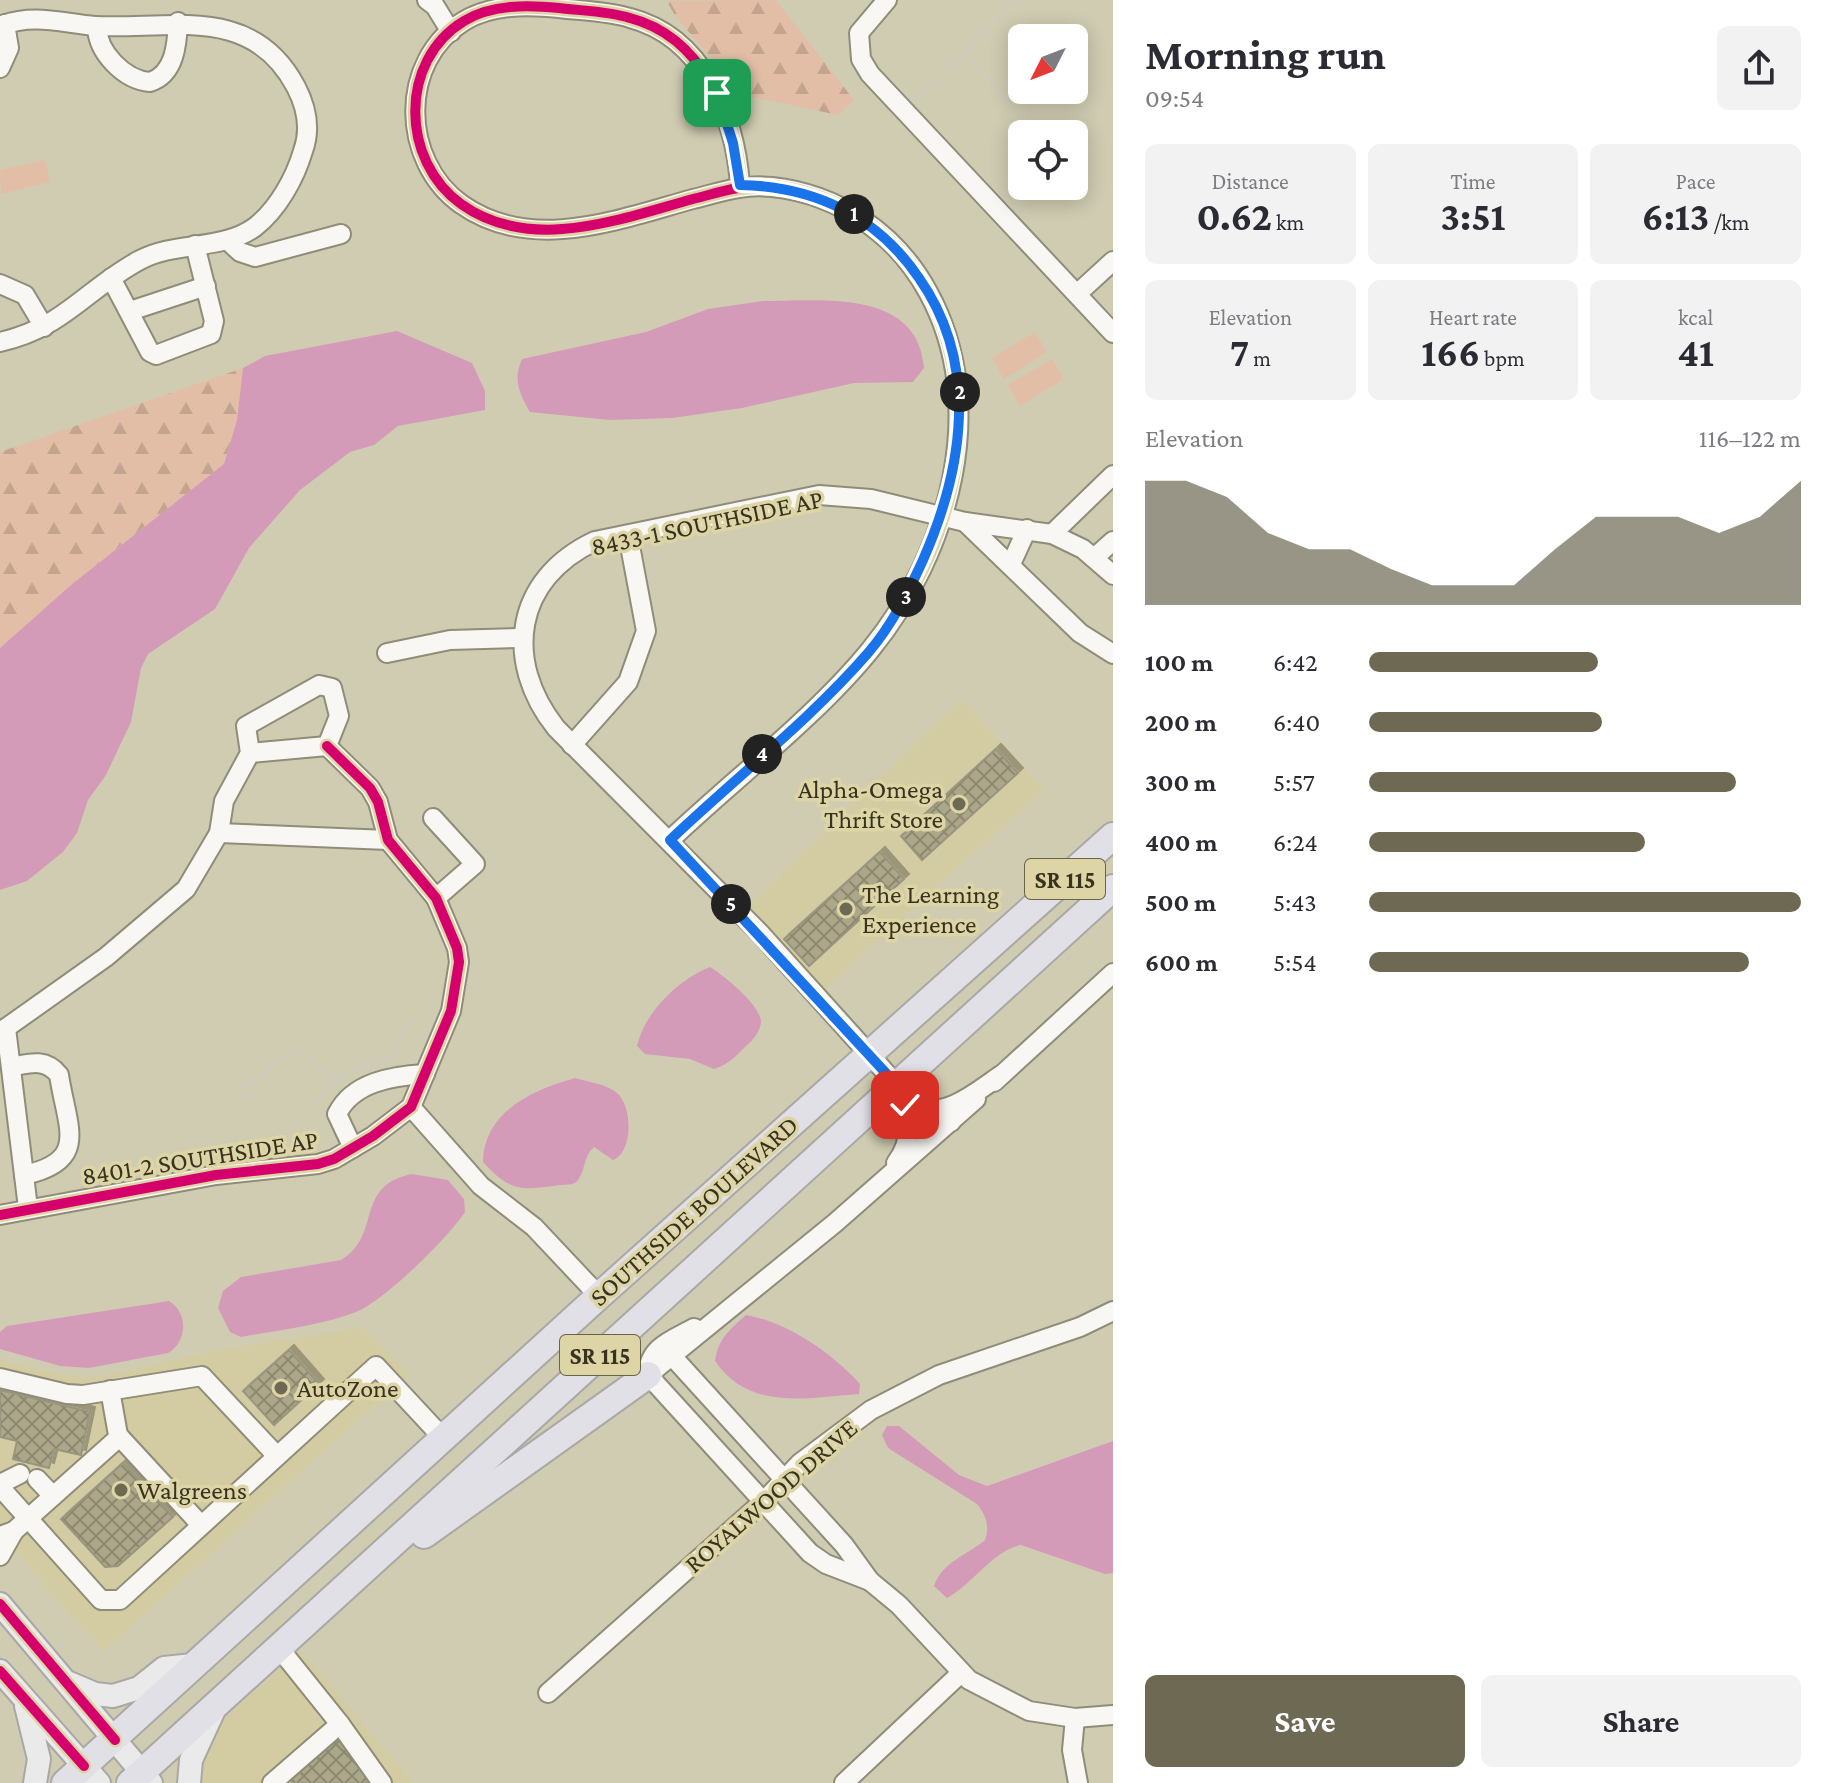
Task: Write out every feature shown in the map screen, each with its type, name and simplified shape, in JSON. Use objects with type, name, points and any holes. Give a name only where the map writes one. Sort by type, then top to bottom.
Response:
[{"type":"highway","name":"SOUTHSIDE BOULEVARD","points":[[83,1777],[115,1740],[193,1665],[1113,836]]},
{"type":"highway","name":"SOUTHSIDE BOULEVARD","points":[[141,1779],[303,1626],[1113,888]]},
{"type":"highway","points":[[303,1626],[648,1375]]},
{"type":"main road","points":[[0,1604],[115,1740],[141,1779]]},
{"type":"main road","points":[[61,1679],[95,1694],[111,1696],[139,1688],[164,1668],[193,1665]]},
{"type":"main road","points":[[0,1671],[83,1777]]},
{"type":"main road","points":[[25,1701],[39,1759],[35,1783]]},
{"type":"main road","points":[[189,1783],[191,1760],[216,1706]]},
{"type":"street","points":[[427,0],[435,6],[451,32]]},
{"type":"street","points":[[887,0],[859,33],[858,48],[870,74],[1113,333]]},
{"type":"street","points":[[670,840],[868,653],[907,596],[943,515],[958,444],[959,381],[944,325],[925,286],[905,257],[886,238],[846,208],[802,192],[740,185],[577,229],[530,228],[492,220],[472,211],[445,189],[429,168],[414,128],[414,104],[423,72],[451,32],[481,13],[530,6],[605,12],[634,18],[663,31],[688,51],[717,93],[733,143],[740,185]]},
{"type":"street","points":[[0,68],[9,48],[2,25],[48,18],[97,26],[178,22],[228,30],[266,51],[293,82],[306,110],[306,143],[287,187],[256,226],[227,240],[148,256],[111,278],[69,313],[44,327],[0,342]]},
{"type":"street","points":[[97,26],[99,42],[108,57],[130,75],[150,82],[161,76],[172,60],[178,22]]},
{"type":"street","points":[[227,240],[240,252],[255,257],[341,234]]},
{"type":"street","points":[[111,278],[146,345],[156,355],[211,334],[215,328],[195,245]]},
{"type":"street","points":[[1077,294],[1113,261]]},
{"type":"street","points":[[0,284],[25,295],[44,327]]},
{"type":"street","points":[[130,311],[206,286]]},
{"type":"street","points":[[1052,534],[1113,475]]},
{"type":"street","name":"8433-1 SOUTHSIDE AP","points":[[520,638],[534,596],[558,565],[595,541],[819,495],[871,499],[965,522],[1052,534],[1094,558],[1113,575]]},
{"type":"street","name":"8433-1 SOUTHSIDE AP","points":[[965,522],[1080,633],[1113,654]]},
{"type":"street","points":[[1011,564],[1027,529]]},
{"type":"street","points":[[572,745],[628,682],[646,631],[628,535]]},
{"type":"street","points":[[1094,558],[1113,541]]},
{"type":"street","points":[[387,653],[450,640],[520,638],[538,702],[572,745],[760,933],[896,1084],[921,1106],[937,1109],[955,1104],[1001,1075]]},
{"type":"street","points":[[28,1208],[3,1025],[106,957],[186,889],[219,833],[224,801],[250,753],[246,726],[319,685],[332,688],[339,706],[339,716],[327,746]]},
{"type":"street","points":[[250,753],[327,746],[370,788],[378,802],[388,840],[436,898],[457,948],[459,962],[451,1011],[411,1107],[481,1186],[517,1212],[555,1246],[599,1296]]},
{"type":"street","points":[[433,818],[475,864],[436,898]]},
{"type":"street","points":[[219,833],[388,840]]},
{"type":"street","points":[[648,1375],[876,1189],[1113,973]]},
{"type":"street","points":[[11,1067],[40,1062],[55,1069],[59,1075],[70,1146],[66,1157],[52,1169],[24,1175]]},
{"type":"street","points":[[353,1148],[337,1114],[353,1093],[397,1076],[425,1074]]},
{"type":"street","points":[[876,1189],[907,1148],[907,1114],[896,1084]]},
{"type":"street","name":"8401-2 SOUTHSIDE AP","points":[[0,1215],[216,1175],[318,1164],[353,1148],[411,1107]]},
{"type":"street","points":[[907,1114],[934,1123],[951,1122]]},
{"type":"street","points":[[728,1310],[654,1352],[648,1362],[648,1375],[810,1553],[826,1564],[870,1581]]},
{"type":"street","name":"ROYALWOOD DRIVE","points":[[548,1693],[837,1434],[891,1399],[939,1375],[1080,1327],[1113,1311]]},
{"type":"street","points":[[672,1356],[844,1545],[870,1581],[899,1605],[961,1673],[985,1691],[1018,1707],[1075,1718],[1113,1715]]},
{"type":"street","points":[[53,1496],[28,1477],[0,1485],[14,1529],[101,1600],[120,1600],[376,1366],[443,1438]]},
{"type":"street","points":[[0,1378],[67,1394],[202,1376],[277,1456]]},
{"type":"street","points":[[110,1390],[118,1435],[201,1525]]},
{"type":"street","points":[[0,1556],[14,1529],[118,1435]]},
{"type":"street","points":[[279,1648],[382,1783]]},
{"type":"street","points":[[844,1783],[961,1673]]},
{"type":"street","points":[[1075,1718],[1072,1750],[1078,1783]]},
{"type":"street","points":[[272,1783],[340,1724]]},
{"type":"path","points":[[903,109],[965,53],[964,50],[1011,1],[1020,0]]},
{"type":"path","points":[[965,53],[1023,120]]},
{"type":"path","points":[[312,1110],[333,1078],[393,1057],[409,1022],[427,1018]]},
{"type":"path","points":[[250,1098],[245,1086],[296,1049],[353,1093]]},
{"type":"shaded area","points":[[763,301],[837,301],[863,304],[885,312],[904,324],[918,342],[924,368],[913,382],[854,383],[742,408],[672,418],[610,420],[530,412],[520,392],[518,373],[522,359],[646,332],[708,309]]},
{"type":"shaded area","points":[[397,331],[472,363],[485,391],[485,410],[398,426],[374,445],[350,452],[300,490],[249,548],[215,609],[148,654],[141,668],[131,722],[106,775],[88,800],[77,833],[63,852],[27,881],[0,890],[0,648],[71,585],[224,464],[237,420],[243,368],[265,356]]},
{"type":"shaded area","points":[[961,699],[1044,789],[820,993],[745,910]]},
{"type":"shaded area","points":[[710,967],[732,983],[755,1007],[761,1022],[750,1043],[730,1061],[714,1069],[690,1059],[645,1054],[637,1046],[655,1010],[686,980]]},
{"type":"shaded area","points":[[575,1078],[608,1087],[622,1100],[628,1129],[620,1155],[613,1160],[594,1147],[578,1180],[570,1184],[518,1187],[493,1172],[483,1162],[486,1144],[501,1116],[528,1096]]},
{"type":"shaded area","points":[[412,1174],[448,1180],[464,1199],[465,1212],[398,1282],[368,1306],[342,1317],[241,1337],[230,1332],[218,1308],[223,1291],[241,1277],[341,1260],[354,1250],[362,1238],[382,1189],[394,1180]]},
{"type":"shaded area","points":[[169,1301],[180,1313],[183,1327],[179,1342],[168,1353],[89,1368],[60,1366],[0,1349],[0,1332],[7,1326]]},
{"type":"shaded area","points":[[746,1315],[777,1324],[808,1340],[860,1384],[859,1394],[780,1398],[744,1388],[715,1361],[726,1335]]},
{"type":"shaded area","points":[[363,1327],[409,1374],[103,1652],[0,1534],[0,1360],[64,1375],[97,1377],[228,1348]]},
{"type":"shaded area","points":[[887,1426],[899,1426],[959,1475],[987,1486],[1113,1441],[1113,1573],[1105,1574],[1021,1545],[1001,1553],[947,1598],[934,1586],[949,1565],[985,1540],[985,1517],[977,1504],[888,1448],[882,1435]]},
{"type":"shaded area","points":[[301,1650],[414,1783],[194,1783],[194,1769],[218,1725]]},
{"type":"green space","points":[[776,0],[854,100],[838,115],[743,95],[675,16],[667,1]]},
{"type":"green space","points":[[45,160],[50,182],[1,194],[0,170]]},
{"type":"green space","points":[[1035,332],[1047,352],[1004,379],[992,358]]},
{"type":"green space","points":[[1052,359],[1064,379],[1020,406],[1008,385]]},
{"type":"green space","points":[[243,368],[237,420],[224,464],[71,585],[0,648],[0,452]]},
{"type":"building","name":"Alpha-Omega Thrift Store","points":[[996,749],[1018,773],[922,860],[901,836]]},
{"type":"building","points":[[880,852],[904,879],[809,966],[784,939]]},
{"type":"building","name":"AutoZone","points":[[289,1350],[319,1384],[274,1425],[243,1391]]},
{"type":"building","points":[[0,1390],[90,1412],[81,1455],[54,1449],[49,1468],[13,1459],[17,1441],[0,1437]]},
{"type":"building","name":"Walgreens","points":[[123,1463],[173,1517],[118,1566],[105,1567],[61,1519]]},
{"type":"building","points":[[338,1739],[373,1783],[293,1783],[288,1777]]},
{"type":"cycle path","points":[[670,840],[826,699],[871,649],[922,569],[940,524],[952,477],[958,430],[957,382],[947,336],[915,271],[882,235],[842,208],[796,191],[761,186],[741,188],[576,228],[546,230],[517,227],[488,219],[461,204],[441,185],[427,163],[418,138],[415,111],[418,85],[427,60],[442,39],[464,21],[486,11],[535,6],[630,18],[655,28],[677,42],[696,61],[722,107],[731,132],[740,185]]},
{"type":"cycle path","points":[[0,1215],[216,1175],[318,1164],[334,1159],[373,1136],[411,1107],[451,1011],[459,962],[457,948],[436,898],[388,840],[378,802],[370,788],[327,746]]},
{"type":"cycle path","points":[[0,1604],[115,1740]]},
{"type":"cycle path","points":[[0,1671],[84,1766]]},
{"type":"place","name":"Alpha-Omega Thrift Store","points":[[959,804]]},
{"type":"place","name":"The Learning Experience","points":[[846,909]]},
{"type":"place","name":"AutoZone","points":[[281,1388]]},
{"type":"place","name":"Walgreens","points":[[121,1490]]},
{"type":"route","points":[[717,93],[733,143],[740,185],[802,192],[825,200],[846,208],[886,238],[905,257],[925,286],[944,325],[956,364],[960,426],[951,485],[943,515],[907,596],[868,653],[847,675],[670,840],[760,933],[896,1084],[905,1105]]}]
